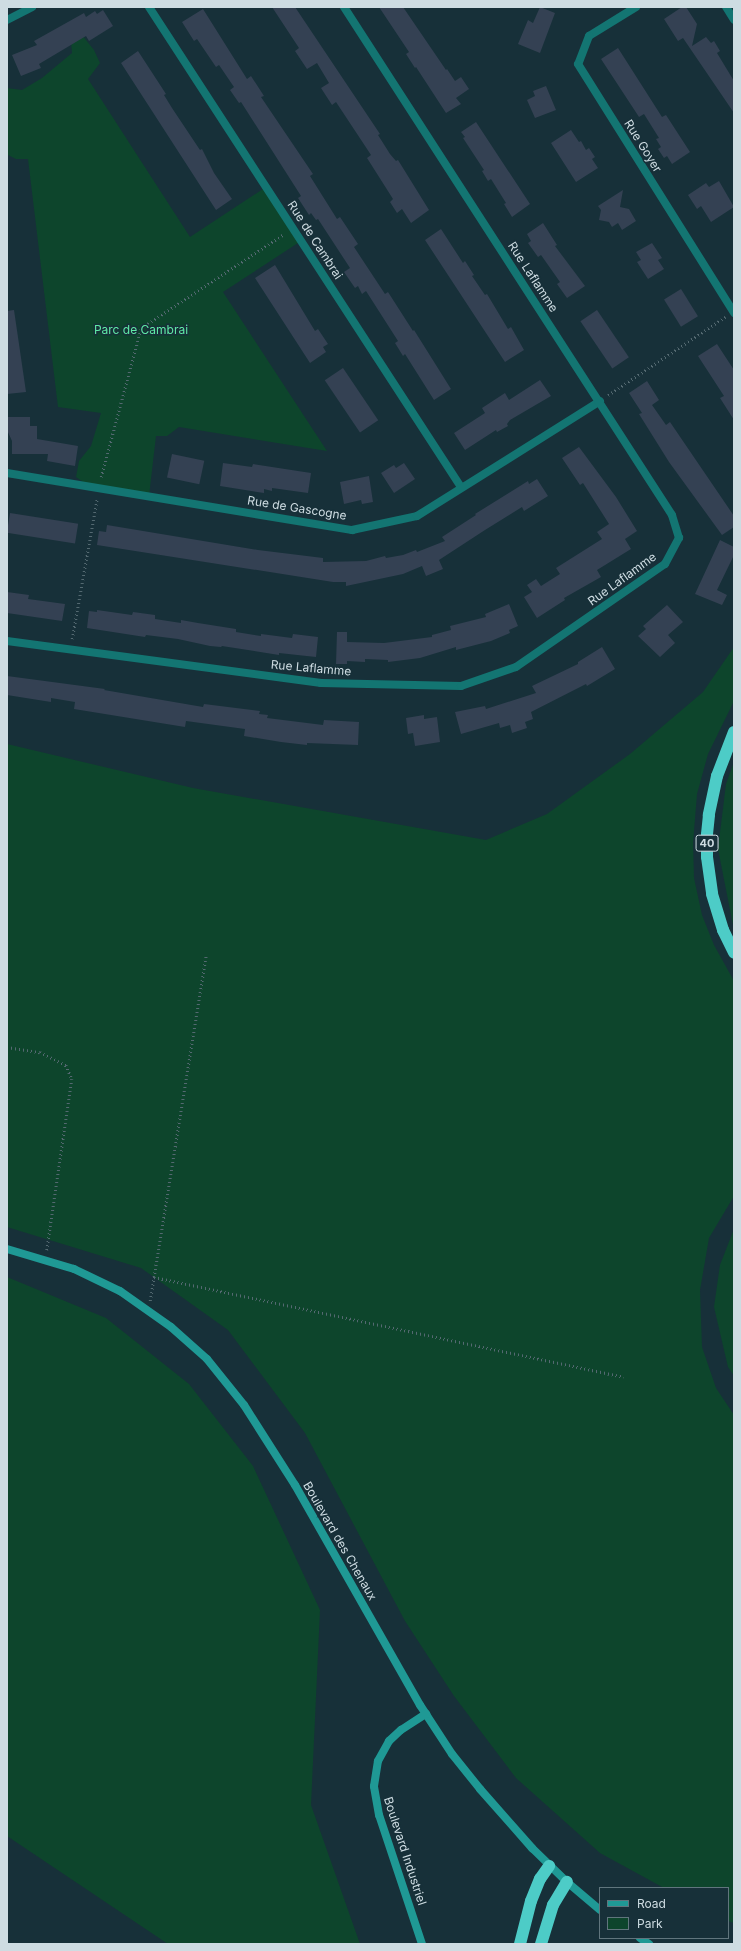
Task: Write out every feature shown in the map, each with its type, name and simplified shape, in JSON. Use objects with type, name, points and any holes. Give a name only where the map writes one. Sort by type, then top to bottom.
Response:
[{"type":"highway","name":"40","points":[[734,732],[717,776],[711,801],[707,835],[707,856],[712,894],[724,930],[734,953]]},
{"type":"highway","points":[[520,1944],[534,1892],[549,1866]]},
{"type":"highway","points":[[541,1944],[553,1905],[567,1882]]},
{"type":"main road","name":"Boulevard des Chenaux","points":[[7,1249],[74,1269],[120,1291],[171,1327],[207,1359],[244,1405],[294,1485],[426,1714],[448,1748],[480,1790],[549,1866],[599,1909]]},
{"type":"main road","name":"Boulevard Industriel","points":[[422,1944],[382,1822],[375,1798],[374,1786],[378,1761],[389,1741],[401,1730],[426,1714]]},
{"type":"street","points":[[7,20],[32,7]]},
{"type":"street","name":"Rue de Cambrai","points":[[149,7],[461,486]]},
{"type":"street","name":"Rue Laflamme","points":[[7,641],[321,683],[461,686],[516,667],[665,564],[679,538],[672,515],[600,401],[344,7]]},
{"type":"street","name":"Rue Goyer","points":[[636,7],[589,36],[578,64],[734,312]]},
{"type":"street","points":[[726,7],[734,20]]},
{"type":"street","name":"Rue de Gascogne","points":[[7,473],[352,530],[417,516],[461,486],[600,401]]},
{"type":"path","points":[[71,649],[98,488],[141,328],[293,228]]},
{"type":"path","points":[[600,401],[734,312]]},
{"type":"path","points":[[149,1311],[206,954]]},
{"type":"path","points":[[7,1047],[40,1052],[66,1065],[72,1079],[45,1260]]},
{"type":"path","points":[[154,1277],[623,1377]]},
{"type":"green space","name":"Parc de Cambrai","points":[[82,35],[94,50],[100,63],[88,79],[190,237],[266,187],[301,241],[223,292],[327,451],[179,427],[167,436],[156,436],[149,496],[86,484],[76,477],[79,461],[91,446],[101,413],[58,407],[28,159],[16,159],[8,155],[7,88],[22,90],[42,78],[72,53],[71,41]]},
{"type":"green space","points":[[734,647],[734,701],[708,754],[697,794],[693,843],[694,878],[702,915],[714,945],[734,981],[734,1196],[709,1238],[700,1290],[702,1347],[716,1388],[734,1415],[734,1923],[729,1921],[729,1887],[662,1887],[600,1853],[516,1778],[454,1696],[405,1621],[305,1433],[228,1330],[141,1268],[7,1227],[7,744],[193,788],[486,840],[547,814],[630,754],[703,692]]},
{"type":"green space","points":[[734,762],[734,930],[718,849],[726,784]]},
{"type":"green space","points":[[734,1229],[734,1376],[728,1367],[714,1307],[720,1265]]},
{"type":"green space","points":[[7,1277],[106,1318],[189,1384],[253,1466],[320,1610],[311,1805],[360,1944],[168,1944],[7,1836]]},
{"type":"building","points":[[272,7],[295,7],[380,134],[378,135],[390,154],[396,161],[398,160],[429,210],[411,223],[402,209],[397,213],[390,202],[393,199],[367,158],[371,155],[336,102],[332,105],[321,88],[329,83],[317,63],[307,69],[295,51],[299,48]]},
{"type":"building","points":[[379,7],[403,7],[446,70],[447,69],[455,81],[461,77],[469,89],[456,98],[461,104],[446,113],[406,54],[409,52]]},
{"type":"building","points":[[540,7],[555,13],[540,53],[518,44],[528,20],[533,23]]},
{"type":"building","points":[[682,7],[686,7],[697,24],[692,46],[706,37],[711,43],[714,41],[720,51],[717,53],[734,81],[734,113],[683,38],[678,41],[664,19]]},
{"type":"building","points":[[203,9],[247,79],[251,76],[264,96],[261,97],[313,174],[310,176],[337,219],[340,217],[358,244],[354,247],[385,294],[388,292],[413,331],[414,330],[451,389],[434,400],[405,354],[403,356],[395,343],[398,341],[366,291],[362,294],[358,286],[355,288],[344,272],[350,268],[318,219],[316,220],[311,213],[309,215],[298,198],[301,196],[241,102],[239,103],[230,90],[234,87],[219,65],[216,67],[197,39],[194,41],[182,22]]},
{"type":"building","points":[[103,10],[113,26],[89,41],[86,36],[39,64],[41,68],[21,76],[12,55],[37,45],[34,41],[84,13],[86,17],[95,11],[97,14]]},
{"type":"building","points":[[618,48],[662,117],[666,115],[690,152],[672,164],[667,156],[664,158],[658,149],[661,147],[656,139],[659,138],[644,114],[639,117],[601,59]]},
{"type":"building","points":[[138,51],[166,94],[164,95],[172,108],[200,150],[202,149],[214,173],[232,199],[216,210],[121,63]]},
{"type":"building","points":[[546,86],[556,110],[535,118],[527,100],[535,96],[533,91]]},
{"type":"building","points":[[476,122],[530,204],[512,217],[504,204],[506,203],[491,179],[488,181],[482,171],[484,170],[463,138],[465,137],[461,132]]},
{"type":"building","points":[[571,130],[579,142],[581,141],[586,150],[589,148],[595,157],[592,159],[598,168],[576,182],[551,143]]},
{"type":"building","points":[[719,181],[734,207],[711,222],[701,206],[697,209],[688,195],[706,183],[709,187]]},
{"type":"building","points":[[623,190],[620,207],[629,209],[636,221],[622,230],[618,223],[612,227],[609,222],[599,220],[601,210],[598,206]]},
{"type":"building","points":[[543,223],[557,245],[555,246],[585,286],[567,298],[557,284],[560,282],[541,255],[538,257],[528,243],[531,241],[527,234]]},
{"type":"building","points":[[441,229],[463,263],[465,261],[474,275],[472,276],[485,295],[487,294],[508,329],[511,327],[524,350],[505,362],[425,240]]},
{"type":"building","points":[[652,243],[662,258],[658,260],[664,269],[648,279],[637,262],[641,260],[636,252]]},
{"type":"building","points":[[275,265],[315,331],[318,329],[328,344],[323,347],[326,352],[310,363],[255,278]]},
{"type":"building","points":[[681,289],[698,316],[681,327],[664,300]]},
{"type":"building","points":[[14,310],[26,392],[7,394],[7,311]]},
{"type":"building","points":[[597,310],[629,357],[612,368],[580,321]]},
{"type":"building","points":[[717,344],[734,370],[734,420],[720,398],[724,396],[698,356]]},
{"type":"building","points":[[343,368],[378,420],[360,433],[325,380]]},
{"type":"building","points":[[540,380],[551,396],[510,420],[507,424],[508,426],[497,432],[496,430],[465,450],[454,433],[485,413],[482,408],[505,393],[509,400]]},
{"type":"building","points":[[647,381],[659,400],[652,405],[666,425],[670,422],[734,516],[734,527],[722,535],[669,462],[639,414],[642,413],[629,393]]},
{"type":"building","points":[[7,417],[30,417],[30,426],[37,426],[37,439],[78,446],[75,466],[47,461],[48,454],[12,454],[12,441],[7,430]]},
{"type":"building","points":[[579,447],[616,497],[637,531],[625,539],[631,549],[597,570],[601,577],[564,598],[565,600],[537,618],[524,597],[532,592],[527,585],[536,579],[541,586],[560,574],[556,568],[602,539],[597,532],[609,524],[583,483],[580,485],[562,458]]},
{"type":"building","points":[[172,454],[204,461],[199,484],[167,477]]},
{"type":"building","points":[[223,463],[252,467],[253,464],[311,473],[308,493],[272,488],[272,491],[264,489],[264,493],[220,486]]},
{"type":"building","points":[[404,463],[415,479],[394,493],[381,473],[394,465],[396,468]]},
{"type":"building","points":[[369,476],[373,502],[362,504],[361,500],[344,504],[340,482]]},
{"type":"building","points":[[537,479],[548,496],[524,511],[522,507],[439,560],[443,569],[426,576],[422,566],[403,574],[346,586],[346,582],[333,582],[97,545],[99,531],[106,532],[107,525],[258,550],[323,558],[323,562],[366,561],[385,556],[386,558],[403,555],[416,550],[417,552],[445,541],[442,537],[476,515],[475,514],[528,481],[529,484]]},
{"type":"building","points":[[10,513],[78,524],[75,544],[7,533]]},
{"type":"building","points":[[720,540],[734,547],[734,555],[717,590],[727,595],[722,605],[695,594]]},
{"type":"building","points":[[7,592],[29,595],[28,599],[65,604],[62,621],[7,613]]},
{"type":"building","points":[[509,604],[518,626],[509,630],[510,633],[491,641],[456,650],[456,647],[420,658],[388,662],[388,660],[365,659],[365,662],[347,661],[347,664],[336,664],[337,632],[347,632],[347,642],[384,643],[432,637],[432,635],[451,630],[450,626],[486,617],[485,614]]},
{"type":"building","points":[[667,605],[683,622],[668,635],[675,643],[660,657],[638,636],[646,629],[643,626]]},
{"type":"building","points":[[97,610],[132,615],[133,612],[155,615],[155,619],[181,623],[181,620],[236,629],[236,632],[261,636],[261,634],[292,638],[293,634],[318,637],[316,657],[279,653],[279,655],[222,646],[210,646],[178,639],[146,635],[145,637],[87,628],[89,611],[97,612]]},
{"type":"building","points":[[602,647],[615,669],[587,686],[586,684],[531,712],[533,719],[525,722],[527,728],[512,733],[510,725],[500,728],[499,723],[461,734],[455,712],[485,706],[486,709],[536,693],[532,686],[578,664],[578,662]]},
{"type":"building","points":[[7,676],[105,689],[104,690],[203,707],[204,704],[260,711],[259,714],[268,715],[267,718],[323,725],[324,720],[359,722],[358,745],[307,743],[307,745],[281,742],[244,736],[245,729],[186,721],[185,727],[74,709],[75,702],[51,698],[51,702],[7,695]]},
{"type":"building","points":[[424,715],[424,719],[437,717],[440,742],[415,746],[413,733],[408,734],[406,718]]}]
